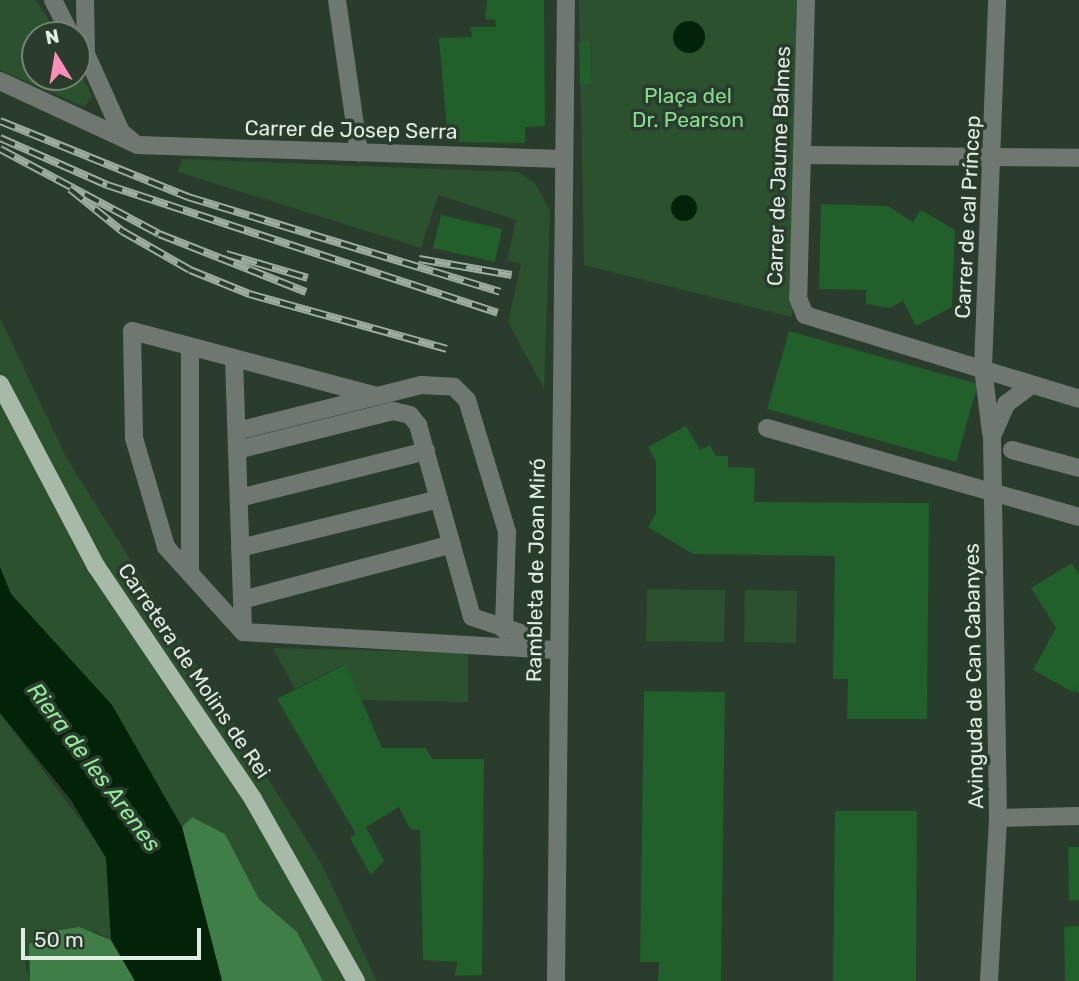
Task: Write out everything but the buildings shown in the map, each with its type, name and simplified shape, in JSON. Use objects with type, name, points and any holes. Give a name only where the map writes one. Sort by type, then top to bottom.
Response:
[{"type":"main road","name":"Carretera de Molins de Rei","points":[[0,384],[96,566],[253,799],[356,981]]},
{"type":"street","points":[[53,0],[64,21]]},
{"type":"street","points":[[83,21],[85,0]]},
{"type":"street","points":[[337,0],[359,152]]},
{"type":"street","name":"Rambleta de Joan Miró","points":[[556,981],[566,0]]},
{"type":"street","name":"Carrer de Jaume Balmes","points":[[806,0],[805,155],[798,298],[805,315],[983,368]]},
{"type":"street","name":"Carrer de cal Príncep","points":[[992,436],[983,368],[996,158],[997,0]]},
{"type":"street","points":[[91,69],[121,132],[138,145]]},
{"type":"street","points":[[0,81],[138,145]]},
{"type":"street","name":"Carrer de Josep Serra","points":[[138,145],[563,159]]},
{"type":"street","points":[[805,155],[1079,158]]},
{"type":"street","points":[[377,396],[132,331],[134,438],[166,547],[243,632],[558,644]]},
{"type":"street","points":[[190,347],[190,573]]},
{"type":"street","points":[[234,359],[243,632]]},
{"type":"street","points":[[983,368],[1030,386],[1079,399]]},
{"type":"street","points":[[237,440],[421,385],[454,387],[467,400],[507,532],[504,630]]},
{"type":"street","name":"Avinguda de Can Cabanyes","points":[[989,981],[998,818],[992,436],[1006,404],[1030,386]]},
{"type":"street","points":[[237,440],[393,411],[418,425],[471,617],[466,634],[452,641]]},
{"type":"street","points":[[767,428],[994,489],[1079,517]]},
{"type":"street","points":[[1012,450],[1079,468]]},
{"type":"street","points":[[239,498],[426,451]]},
{"type":"street","points":[[240,548],[439,499]]},
{"type":"street","points":[[242,600],[452,544]]},
{"type":"street","points":[[471,617],[504,630],[558,644]]},
{"type":"street","points":[[998,818],[1079,816]]},
{"type":"green space","points":[[0,0],[36,0],[49,21],[21,21],[21,79],[0,70]]},
{"type":"green space","name":"Plaça del Dr. Pearson","points":[[579,0],[797,0],[792,317],[584,265]]},
{"type":"green space","points":[[48,91],[90,91],[92,96],[84,107]]},
{"type":"green space","points":[[182,159],[518,172],[535,183],[550,211],[544,389],[508,322],[521,264],[507,261],[516,220],[438,195],[421,248],[178,172]]},
{"type":"green space","points":[[0,318],[67,459],[321,863],[377,981],[323,981],[297,932],[259,899],[225,834],[192,817],[182,827],[112,705],[11,594],[0,567]]},
{"type":"green space","points":[[647,589],[725,590],[724,642],[646,641]]},
{"type":"green space","points":[[745,590],[797,591],[796,643],[744,642]]},
{"type":"green space","points":[[273,648],[468,653],[468,702],[361,700],[345,664],[295,689]]},
{"type":"green space","points":[[0,713],[94,838],[106,858],[113,896],[111,940],[95,931],[25,962],[30,981],[0,981]]},
{"type":"green space","points":[[192,817],[225,834],[259,899],[297,932],[323,981],[222,981],[182,827]]},
{"type":"green space","points":[[79,927],[111,940],[135,981],[30,981],[29,945],[43,933]]},
{"type":"water","points":[[689,21],[700,26],[705,37],[700,48],[689,53],[678,48],[673,37],[678,26]]},
{"type":"water","points":[[684,195],[693,199],[697,208],[693,217],[684,221],[675,217],[671,208],[675,199]]},
{"type":"water","name":"Riera de les Arenes","points":[[0,567],[11,594],[112,705],[182,827],[222,981],[135,981],[111,940],[106,858],[71,800],[0,713]]},
{"type":"railway","points":[[0,121],[188,197],[500,292]]},
{"type":"railway","points":[[0,138],[107,185],[498,313]]},
{"type":"railway","points":[[0,149],[159,234],[306,292]]},
{"type":"railway","points":[[70,189],[122,231],[190,270],[249,294],[447,349]]},
{"type":"railway","points":[[226,254],[308,278]]},
{"type":"railway","points":[[419,259],[512,275]]}]
